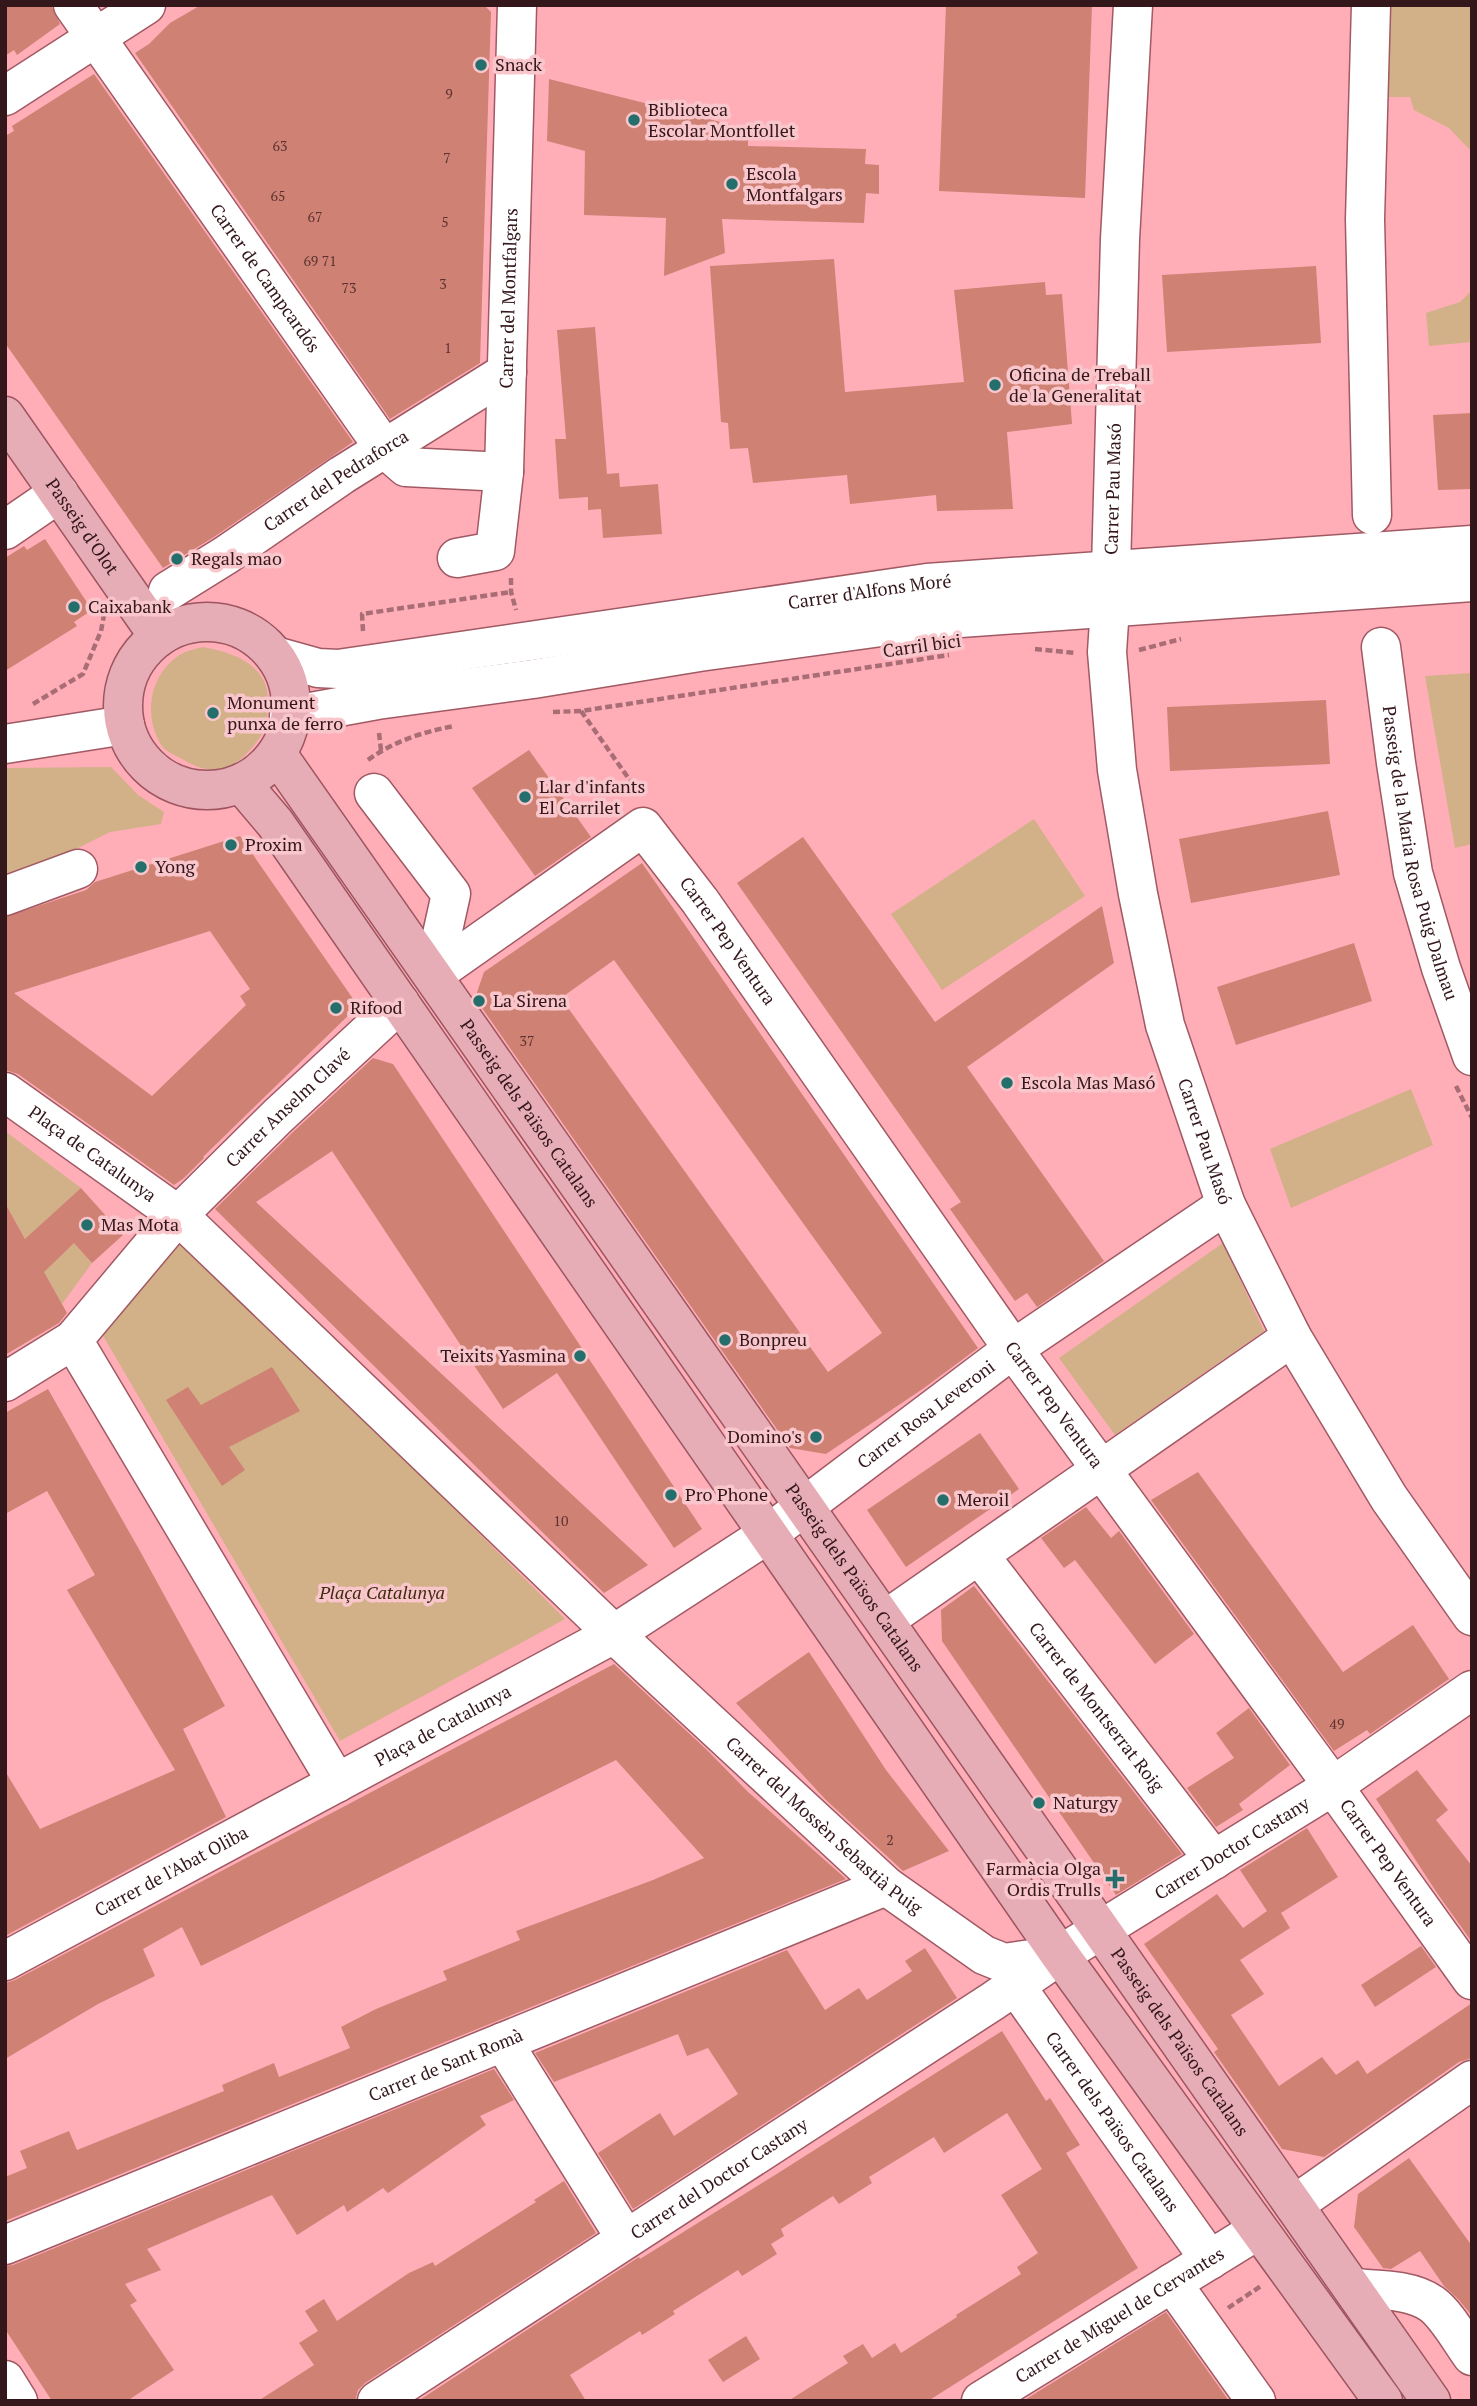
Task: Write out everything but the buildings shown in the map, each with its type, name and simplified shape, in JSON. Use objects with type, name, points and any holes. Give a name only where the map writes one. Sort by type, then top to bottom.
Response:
[{"type":"main road","name":"Passeig d'Olot","points":[[5,416],[159,637]]},
{"type":"main road","points":[[205,620],[245,630],[275,656],[283,668],[292,702],[286,733],[277,754],[265,770],[231,787],[201,791],[168,781],[155,773],[135,751],[125,725],[124,697],[127,681],[141,653],[159,637],[189,622],[205,620]]},
{"type":"main road","name":"Passeig dels Països Catalans","points":[[277,754],[1431,2401]]},
{"type":"main road","points":[[241,783],[275,823],[1060,1955],[1383,2401]]},
{"type":"street","name":"Carrer de Campcardós","points":[[73,5],[384,448],[406,467],[504,472]]},
{"type":"street","points":[[5,96],[146,5]]},
{"type":"street","name":"Carrer del Montfalgars","points":[[457,558],[495,551],[504,472],[517,5]]},
{"type":"street","name":"Carrer Pau Masó","points":[[1111,569],[1120,239],[1133,5]]},
{"type":"street","points":[[1371,5],[1365,219],[1372,515]]},
{"type":"street","name":"Carrer del Pedraforca","points":[[168,591],[384,448],[507,372]]},
{"type":"street","points":[[5,530],[59,493]]},
{"type":"street","name":"Carrer d'Alfons Moré","points":[[275,656],[318,668],[338,669],[926,583],[1472,545]]},
{"type":"street","name":"Carrer d'Alfons Moré","points":[[289,716],[377,700],[932,620],[1472,582]]},
{"type":"street","name":"Carrer Pau Masó","points":[[1110,607],[1107,652],[1117,769],[1138,894],[1166,1025],[1226,1205],[1292,1337],[1389,1498],[1472,1615]]},
{"type":"street","name":"Passeig de la Maria Rosa Puig Dalmau","points":[[1381,647],[1413,873],[1441,968],[1472,1056]]},
{"type":"street","points":[[5,744],[125,725]]},
{"type":"street","points":[[374,793],[451,894],[433,975]]},
{"type":"street","name":"Carrer Pep Ventura","points":[[433,975],[643,827],[700,901],[1013,1349],[1472,1980]]},
{"type":"street","points":[[5,896],[78,869]]},
{"type":"street","name":"Carrer Anselm Clavé","points":[[178,1215],[278,1116],[400,1003]]},
{"type":"street","name":"Plaça de Catalunya","points":[[5,1091],[178,1215],[614,1634],[337,1783]]},
{"type":"street","name":"Carrer Rosa Leveroni","points":[[768,1534],[1013,1349],[1226,1205]]},
{"type":"street","points":[[5,1381],[73,1340],[178,1215]]},
{"type":"street","points":[[885,1620],[1292,1337]]},
{"type":"street","points":[[73,1340],[337,1783]]},
{"type":"street","points":[[614,1634],[768,1534]]},
{"type":"street","name":"Carrer de Montserrat Roig","points":[[979,1555],[1214,1860]]},
{"type":"street","name":"Carrer del Mossèn Sebastià Puig","points":[[614,1634],[886,1886],[984,1955],[1004,1963],[1060,1955]]},
{"type":"street","name":"Carrer Doctor Castany","points":[[1060,1955],[1333,1786],[1472,1690]]},
{"type":"street","name":"Carrer de l'Abat Oliba","points":[[5,1961],[337,1783]]},
{"type":"street","name":"Carrer de Sant Romà","points":[[5,2245],[886,1886]]},
{"type":"street","name":"Carrer del Doctor Castany","points":[[377,2401],[1060,1955]]},
{"type":"street","name":"Carrer dels Països Catalans","points":[[1015,1985],[1210,2260]]},
{"type":"street","points":[[503,2042],[626,2239]]},
{"type":"street","points":[[1294,2205],[1472,2080]]},
{"type":"street","name":"Carrer de Miguel de Cervantes","points":[[981,2401],[1258,2230]]},
{"type":"street","points":[[1172,2283],[1256,2401]]},
{"type":"street","points":[[1353,2288],[1423,2299],[1435,2306],[1472,2357]]},
{"type":"street","points":[[5,2380],[18,2401]]},
{"type":"path","points":[[363,634],[362,614],[510,592]]},
{"type":"path","points":[[28,708],[83,674],[101,631],[105,610]]},
{"type":"path","points":[[1023,650],[1133,652],[1186,638]]},
{"type":"path","name":"Carril bici","points":[[542,713],[581,712],[957,654]]},
{"type":"path","points":[[381,750],[422,734],[463,725]]},
{"type":"green space","points":[[1389,5],[1472,5],[1472,152],[1449,128],[1414,110],[1410,97],[1384,97]]},
{"type":"green space","points":[[1472,290],[1472,342],[1429,346],[1426,313],[1460,302]]},
{"type":"green space","points":[[203,647],[228,653],[250,664],[264,682],[268,694],[267,718],[262,734],[246,754],[228,767],[218,769],[196,766],[166,750],[152,723],[152,698],[161,674],[178,656]]},
{"type":"green space","points":[[1472,673],[1472,844],[1455,848],[1425,676]]},
{"type":"green space","points":[[111,767],[138,795],[164,812],[161,824],[110,832],[70,852],[5,877],[5,768]]},
{"type":"green space","points":[[1034,819],[1085,896],[942,990],[891,914]]},
{"type":"green space","points":[[1411,1089],[1433,1145],[1291,1208],[1270,1149]]},
{"type":"green space","points":[[5,1131],[81,1188],[51,1216],[63,1253],[74,1243],[92,1263],[62,1304],[5,1203]]},
{"type":"green space","name":"Plaça Catalunya","points":[[184,1240],[565,1619],[340,1741],[102,1334]]},
{"type":"green space","points":[[1223,1243],[1264,1331],[1115,1435],[1059,1358]]},
{"type":"place","name":"Snack","points":[[481,65]]},
{"type":"place","name":"Biblioteca Escolar Montfollet","points":[[634,120]]},
{"type":"place","name":"Escola Montfalgars","points":[[732,184]]},
{"type":"place","name":"Oficina de Treball de la Generalitat","points":[[995,385]]},
{"type":"place","name":"Regals mao","points":[[177,559]]},
{"type":"place","name":"Caixabank","points":[[74,607]]},
{"type":"place","name":"Monument punxa de ferro","points":[[213,713]]},
{"type":"place","name":"Llar d'infants El Carrilet","points":[[525,797]]},
{"type":"place","name":"Proxim","points":[[231,845]]},
{"type":"place","name":"Yong","points":[[141,867]]},
{"type":"place","name":"La Sirena","points":[[479,1001]]},
{"type":"place","name":"Rifood","points":[[336,1008]]},
{"type":"place","name":"Escola Mas Masó","points":[[1007,1083]]},
{"type":"place","name":"Mas Mota","points":[[87,1225]]},
{"type":"place","name":"Bonpreu","points":[[725,1340]]},
{"type":"place","name":"Teixits Yasmina","points":[[580,1356]]},
{"type":"place","name":"Domino's","points":[[816,1437]]},
{"type":"place","name":"Pro Phone","points":[[671,1495]]},
{"type":"place","name":"Meroil","points":[[943,1500]]},
{"type":"place","name":"Naturgy","points":[[1039,1803]]},
{"type":"place","name":"Farmàcia Olga Ordis Trulls","points":[[1115,1879]]}]
